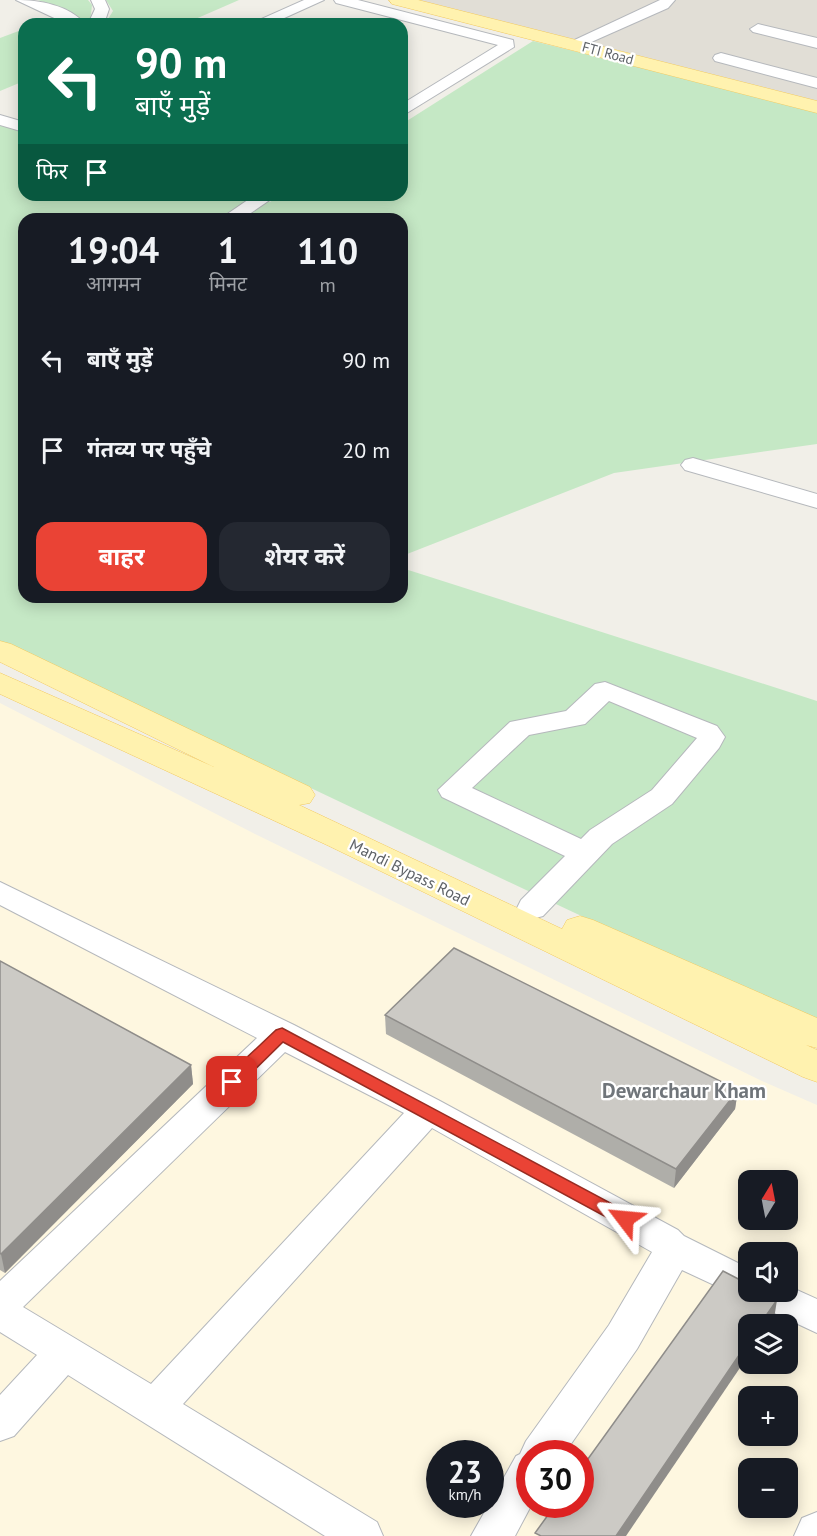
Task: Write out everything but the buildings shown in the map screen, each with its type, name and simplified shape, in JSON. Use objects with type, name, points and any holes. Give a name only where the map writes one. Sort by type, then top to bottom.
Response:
[{"type":"main road","name":"FTI Road","points":[[394,6],[574,44],[817,108]]},
{"type":"main road","name":"Mandi Bypass Road","points":[[0,650],[532,908],[817,1034]]},
{"type":"main road","name":"Mandi Bypass Road","points":[[0,682],[341,838],[817,1067]]},
{"type":"street","points":[[23,0],[68,18]]},
{"type":"street","points":[[98,0],[102,9],[98,18]]},
{"type":"street","points":[[273,18],[317,0]]},
{"type":"street","points":[[341,0],[394,6],[507,43],[506,46],[408,107]]},
{"type":"street","points":[[574,44],[663,5],[668,0]]},
{"type":"street","points":[[373,18],[394,6]]},
{"type":"street","points":[[758,29],[817,43]]},
{"type":"street","points":[[721,58],[816,82]]},
{"type":"street","points":[[238,213],[256,201]]},
{"type":"street","points":[[693,465],[817,501]]},
{"type":"street","points":[[532,908],[602,837],[662,797],[709,742],[711,737],[707,732],[605,690],[576,718],[520,728],[452,790],[585,853]]},
{"type":"street","points":[[0,892],[428,1110],[665,1241],[671,1248],[738,1279]]},
{"type":"street","points":[[0,1305],[282,1034]]},
{"type":"street","points":[[154,1408],[428,1110]]},
{"type":"street","points":[[550,1440],[623,1338],[670,1257],[671,1248]]},
{"type":"street","points":[[785,1302],[817,1317]]},
{"type":"street","points":[[0,1312],[362,1536]]},
{"type":"street","points":[[0,1423],[64,1352]]},
{"type":"street","points":[[492,1536],[516,1494]]},
{"type":"shaded area","points":[[419,0],[817,0],[817,103],[553,36]]},
{"type":"shaded area","points":[[0,703],[255,834],[762,1081],[817,1105],[817,1536],[0,1536]]},
{"type":"green space","points":[[38,0],[88,0],[92,5],[91,18],[76,18],[64,9]]},
{"type":"green space","points":[[106,0],[239,0],[198,18],[109,18],[113,11]]},
{"type":"green space","points":[[18,31],[18,84],[0,91],[0,38]]},
{"type":"green space","points":[[533,41],[817,111],[817,444],[614,473],[408,554],[408,213],[18,213],[18,603],[408,603],[408,570],[817,701],[817,1023],[612,930],[0,644],[0,123],[18,128],[18,201],[270,202],[408,201],[408,120]]},
{"type":"district","name":"Dewarchaur Kham","points":[[684,1091]]},
{"type":"route","points":[[232,1082],[282,1034],[428,1110],[625,1219]]}]
